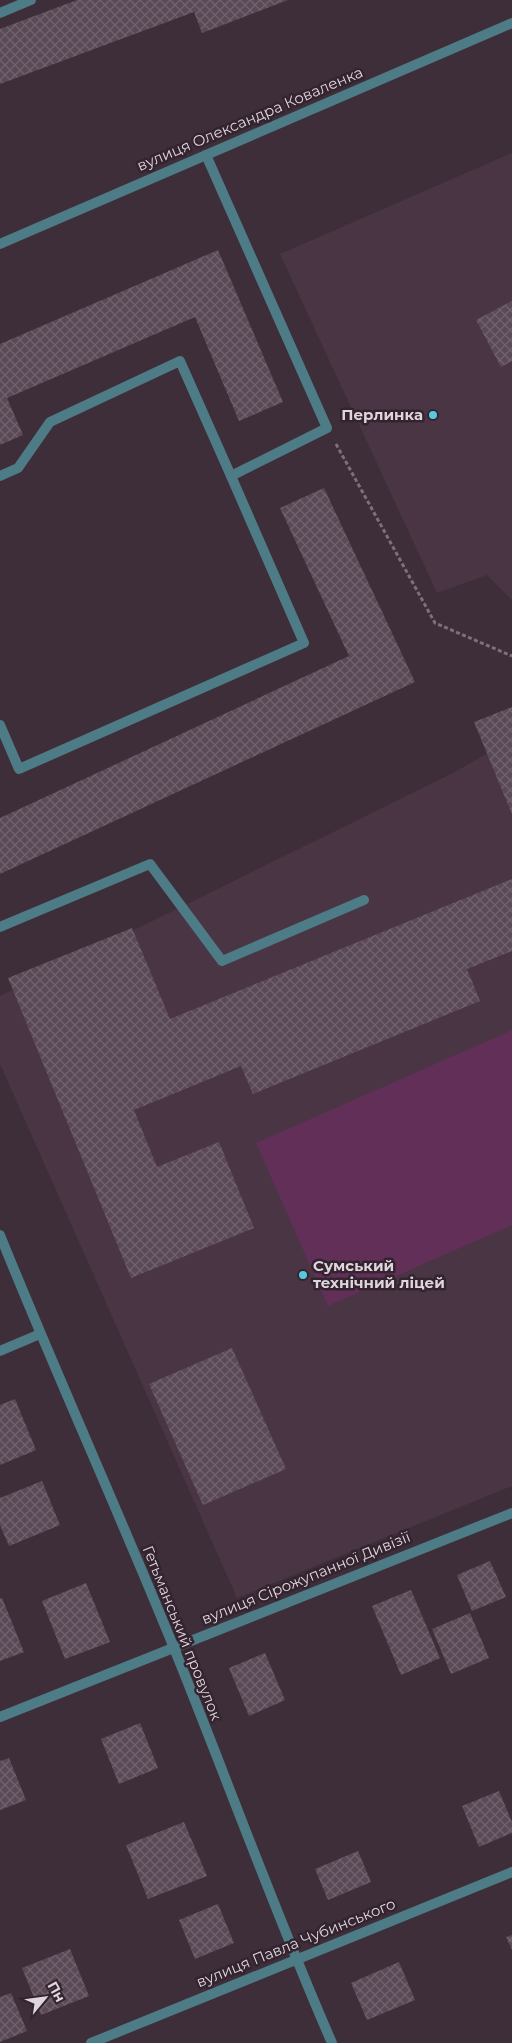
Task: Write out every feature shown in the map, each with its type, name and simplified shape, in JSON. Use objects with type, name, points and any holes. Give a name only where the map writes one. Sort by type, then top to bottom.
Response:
[{"type":"street","points":[[0,13],[31,0]]},
{"type":"street","name":"вулиця Олександра Коваленка","points":[[0,244],[512,23]]},
{"type":"street","points":[[206,155],[327,428],[231,476]]},
{"type":"street","points":[[0,476],[18,468],[50,422],[180,361],[304,643],[19,769],[0,725]]},
{"type":"street","points":[[0,927],[150,864],[222,960],[364,900]]},
{"type":"street","name":"Гетьманський провулок","points":[[0,1235],[173,1647],[295,1959],[332,2043]]},
{"type":"street","points":[[0,1351],[40,1334]]},
{"type":"street","name":"вулиця Сірожупанної Дивізії","points":[[0,1717],[512,1513]]},
{"type":"street","name":"вулиця Павла Чубинського","points":[[91,2043],[512,1872]]},
{"type":"path","points":[[327,428],[435,623],[512,656]]},
{"type":"shaded area","name":"Перлинка","points":[[512,153],[512,600],[487,575],[437,593],[280,254]]},
{"type":"shaded area","name":"Сумський технічний ліцей","points":[[512,739],[512,1486],[237,1598],[0,1064],[0,996],[455,772]]},
{"type":"shaded area","points":[[512,1030],[512,1225],[328,1306],[256,1143]]},
{"type":"building","points":[[77,0],[288,0],[202,33],[194,12],[0,84],[0,29]]},
{"type":"building","points":[[218,250],[283,402],[239,421],[195,317],[7,398],[23,435],[0,445],[0,344]]},
{"type":"building","points":[[512,301],[512,361],[501,367],[476,320]]},
{"type":"building","points":[[324,488],[415,682],[0,874],[0,818],[349,656],[280,508]]},
{"type":"building","points":[[512,707],[512,814],[474,722]]},
{"type":"building","points":[[512,879],[512,951],[467,969],[480,1001],[253,1094],[241,1066],[134,1110],[157,1167],[219,1142],[254,1228],[131,1278],[8,978],[132,928],[170,1019]]},
{"type":"building","points":[[232,1348],[286,1469],[203,1505],[149,1384]]},
{"type":"building","points":[[15,1399],[36,1450],[0,1465],[0,1405]]},
{"type":"building","points":[[42,1481],[60,1525],[9,1546],[0,1525],[0,1498]]},
{"type":"building","points":[[490,1561],[506,1597],[472,1611],[457,1575]]},
{"type":"building","points":[[86,1583],[110,1642],[65,1659],[42,1601]]},
{"type":"building","points":[[411,1590],[440,1658],[401,1675],[372,1606]]},
{"type":"building","points":[[2,1598],[24,1652],[0,1661],[0,1599]]},
{"type":"building","points":[[470,1613],[489,1658],[451,1674],[432,1629]]},
{"type":"building","points":[[265,1653],[285,1700],[249,1716],[229,1668]]},
{"type":"building","points":[[140,1723],[158,1768],[119,1784],[101,1739]]},
{"type":"building","points":[[9,1758],[26,1800],[0,1810],[0,1761]]},
{"type":"building","points":[[499,1791],[512,1822],[512,1833],[479,1847],[462,1806]]},
{"type":"building","points":[[184,1822],[207,1876],[148,1899],[126,1845]]},
{"type":"building","points":[[358,1851],[371,1882],[328,1900],[315,1869]]},
{"type":"building","points":[[218,1904],[234,1943],[195,1959],[179,1920]]},
{"type":"building","points":[[512,1935],[512,1950],[506,1937]]},
{"type":"building","points":[[70,1949],[89,1996],[41,2015],[22,1968]]},
{"type":"building","points":[[399,1962],[415,2000],[367,2020],[351,1983]]},
{"type":"building","points":[[11,1993],[27,2031],[0,2042],[0,1997]]},
{"type":"place","name":"Перлинка","points":[[433,415]]},
{"type":"place","name":"Сумський технічний ліцей","points":[[303,1275]]}]
